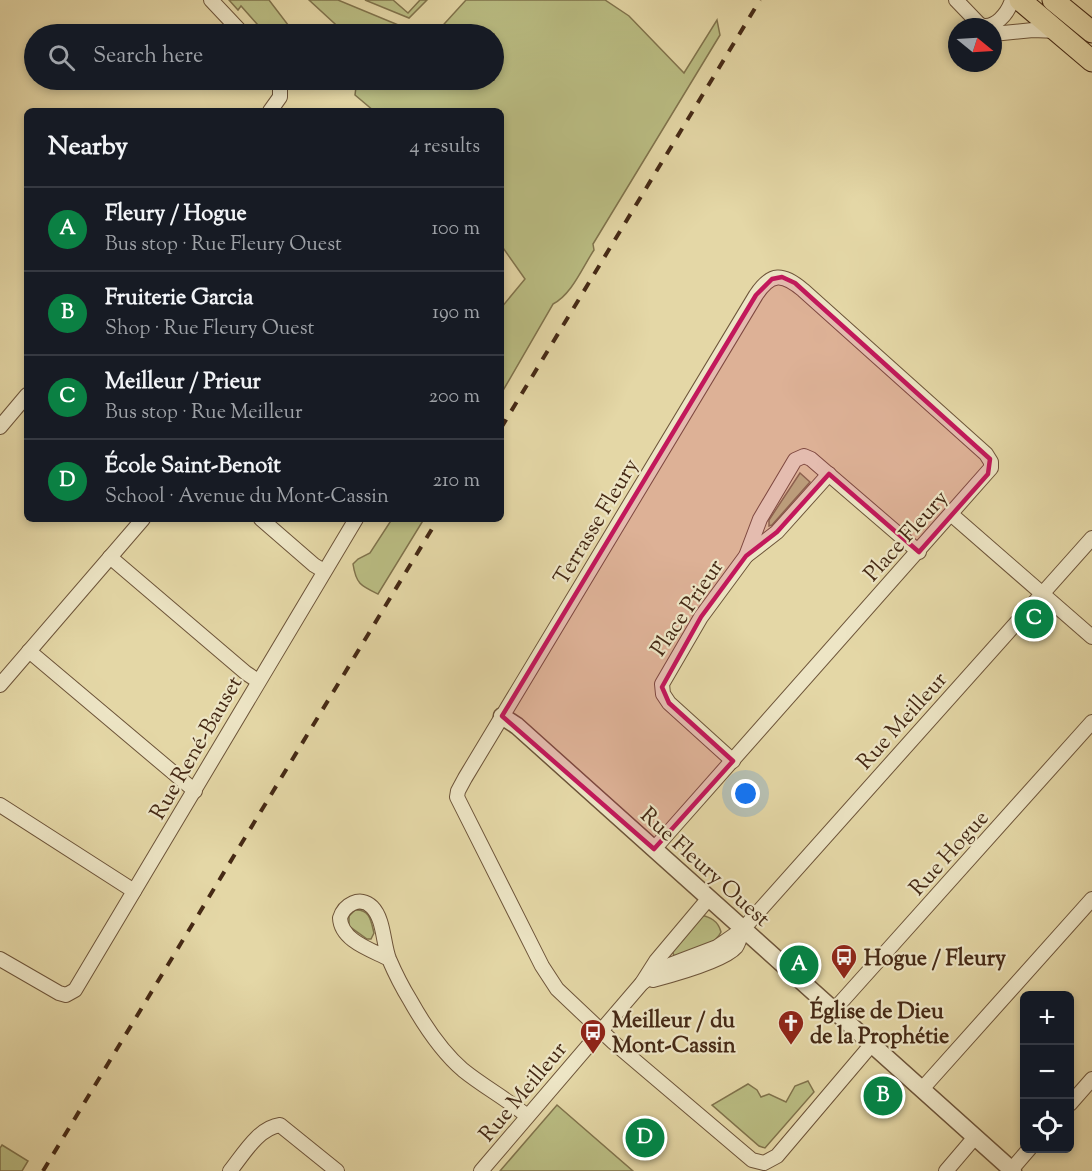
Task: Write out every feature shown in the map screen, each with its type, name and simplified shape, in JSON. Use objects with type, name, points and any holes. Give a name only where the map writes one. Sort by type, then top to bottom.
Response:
[{"type":"main road","points":[[1020,0],[1092,61]]},
{"type":"main road","points":[[1060,3],[1092,32]]},
{"type":"street","points":[[212,0],[234,24]]},
{"type":"street","points":[[956,0],[973,18]]},
{"type":"street","points":[[1000,18],[1008,11],[1012,0]]},
{"type":"street","points":[[1002,33],[1026,30],[1057,31]]},
{"type":"street","points":[[272,108],[280,97],[280,90]]},
{"type":"street","name":"Place Fleury","points":[[654,849],[952,515],[989,472],[992,465],[989,457],[799,286],[786,278],[776,277]]},
{"type":"street","name":"Terrasse Fleury","points":[[601,1030],[561,993],[546,975],[461,809],[457,793],[756,295],[764,285],[776,277]]},
{"type":"street","points":[[0,427],[24,399]]},
{"type":"street","name":"Place Prieur","points":[[733,760],[669,703],[663,694],[662,687],[666,675],[701,617],[746,556],[760,519],[795,460],[807,456],[918,552]]},
{"type":"street","name":"Place Prieur","points":[[746,556],[777,532],[829,474]]},
{"type":"street","points":[[952,515],[1092,637]]},
{"type":"street","points":[[0,685],[140,522]]},
{"type":"street","points":[[264,522],[324,571]]},
{"type":"street","name":"Rue René-Bauset","points":[[0,959],[59,993],[68,994],[77,987],[354,522]]},
{"type":"street","name":"Rue Meilleur","points":[[642,983],[667,966],[711,950],[743,929],[1092,538]]},
{"type":"street","points":[[110,557],[237,666],[258,681]]},
{"type":"street","points":[[30,651],[195,790]]},
{"type":"street","name":"Rue Fleury Ouest","points":[[502,716],[517,726],[1012,1170]]},
{"type":"street","name":"Rue Hogue","points":[[834,1010],[1092,722]]},
{"type":"street","points":[[0,805],[134,891]]},
{"type":"street","name":"Rue Meilleur","points":[[481,1171],[642,983],[656,961],[709,898]]},
{"type":"street","points":[[922,1089],[1092,899]]},
{"type":"street","points":[[389,958],[421,1019],[456,1062],[527,1116]]},
{"type":"street","points":[[601,1030],[739,1151],[761,1163],[770,1161],[780,1153],[872,1044]]},
{"type":"street","points":[[1074,1099],[1092,1079]]},
{"type":"street","points":[[230,1171],[264,1131],[279,1125],[337,1171]]},
{"type":"street","points":[[945,1171],[975,1137]]},
{"type":"street","points":[[1012,1170],[1027,1153]]},
{"type":"highlighted area","points":[[782,277],[795,283],[990,459],[988,474],[919,552],[829,474],[777,532],[746,556],[701,617],[662,687],[669,703],[733,761],[654,849],[502,716],[756,295],[772,279]]},
{"type":"green space","points":[[229,0],[269,0],[287,24],[257,24],[241,6],[238,10]]},
{"type":"green space","points":[[309,0],[338,0],[396,24],[335,24]]},
{"type":"green space","points":[[365,0],[393,0],[408,13],[420,0],[427,0],[409,18]]},
{"type":"green space","points":[[466,0],[605,0],[629,16],[684,73],[717,20],[720,35],[593,244],[594,250],[576,280],[566,294],[553,304],[504,389],[504,304],[525,279],[504,249],[504,108],[370,108],[355,95],[356,90],[504,90],[504,24],[444,24]]},
{"type":"green space","points":[[800,473],[810,482],[769,526],[769,520]]},
{"type":"green space","points":[[390,522],[422,522],[378,594],[360,584],[353,564],[370,553]]},
{"type":"green space","points":[[355,910],[364,911],[369,917],[374,933],[371,939],[367,939],[349,926],[349,916]]},
{"type":"green space","points":[[701,915],[710,918],[718,925],[721,932],[718,937],[701,948],[674,956],[672,950]]},
{"type":"green space","points":[[808,1081],[814,1092],[765,1148],[759,1146],[712,1105],[748,1084],[757,1090],[761,1097],[769,1094],[786,1102],[795,1086]]},
{"type":"green space","points":[[557,1105],[633,1171],[500,1171]]},
{"type":"green space","points":[[2,1145],[28,1161],[22,1171],[0,1171]]},
{"type":"railway","points":[[504,423],[760,0]]},
{"type":"railway","points":[[43,1171],[436,522]]},
{"type":"place","name":"Meilleur / Prieur","points":[[1034,619]]},
{"type":"place","name":"Fleury / Hogue","points":[[799,965]]},
{"type":"place","name":"Hogue / Fleury","points":[[844,980]]},
{"type":"place","name":"Église de Dieu de la Prophétie","points":[[791,1046]]},
{"type":"place","name":"Meilleur / du Mont-Cassin","points":[[593,1055]]},
{"type":"place","name":"Fruiterie Garcia","points":[[883,1096]]},
{"type":"place","name":"École Saint-Benoît","points":[[645,1138]]}]
